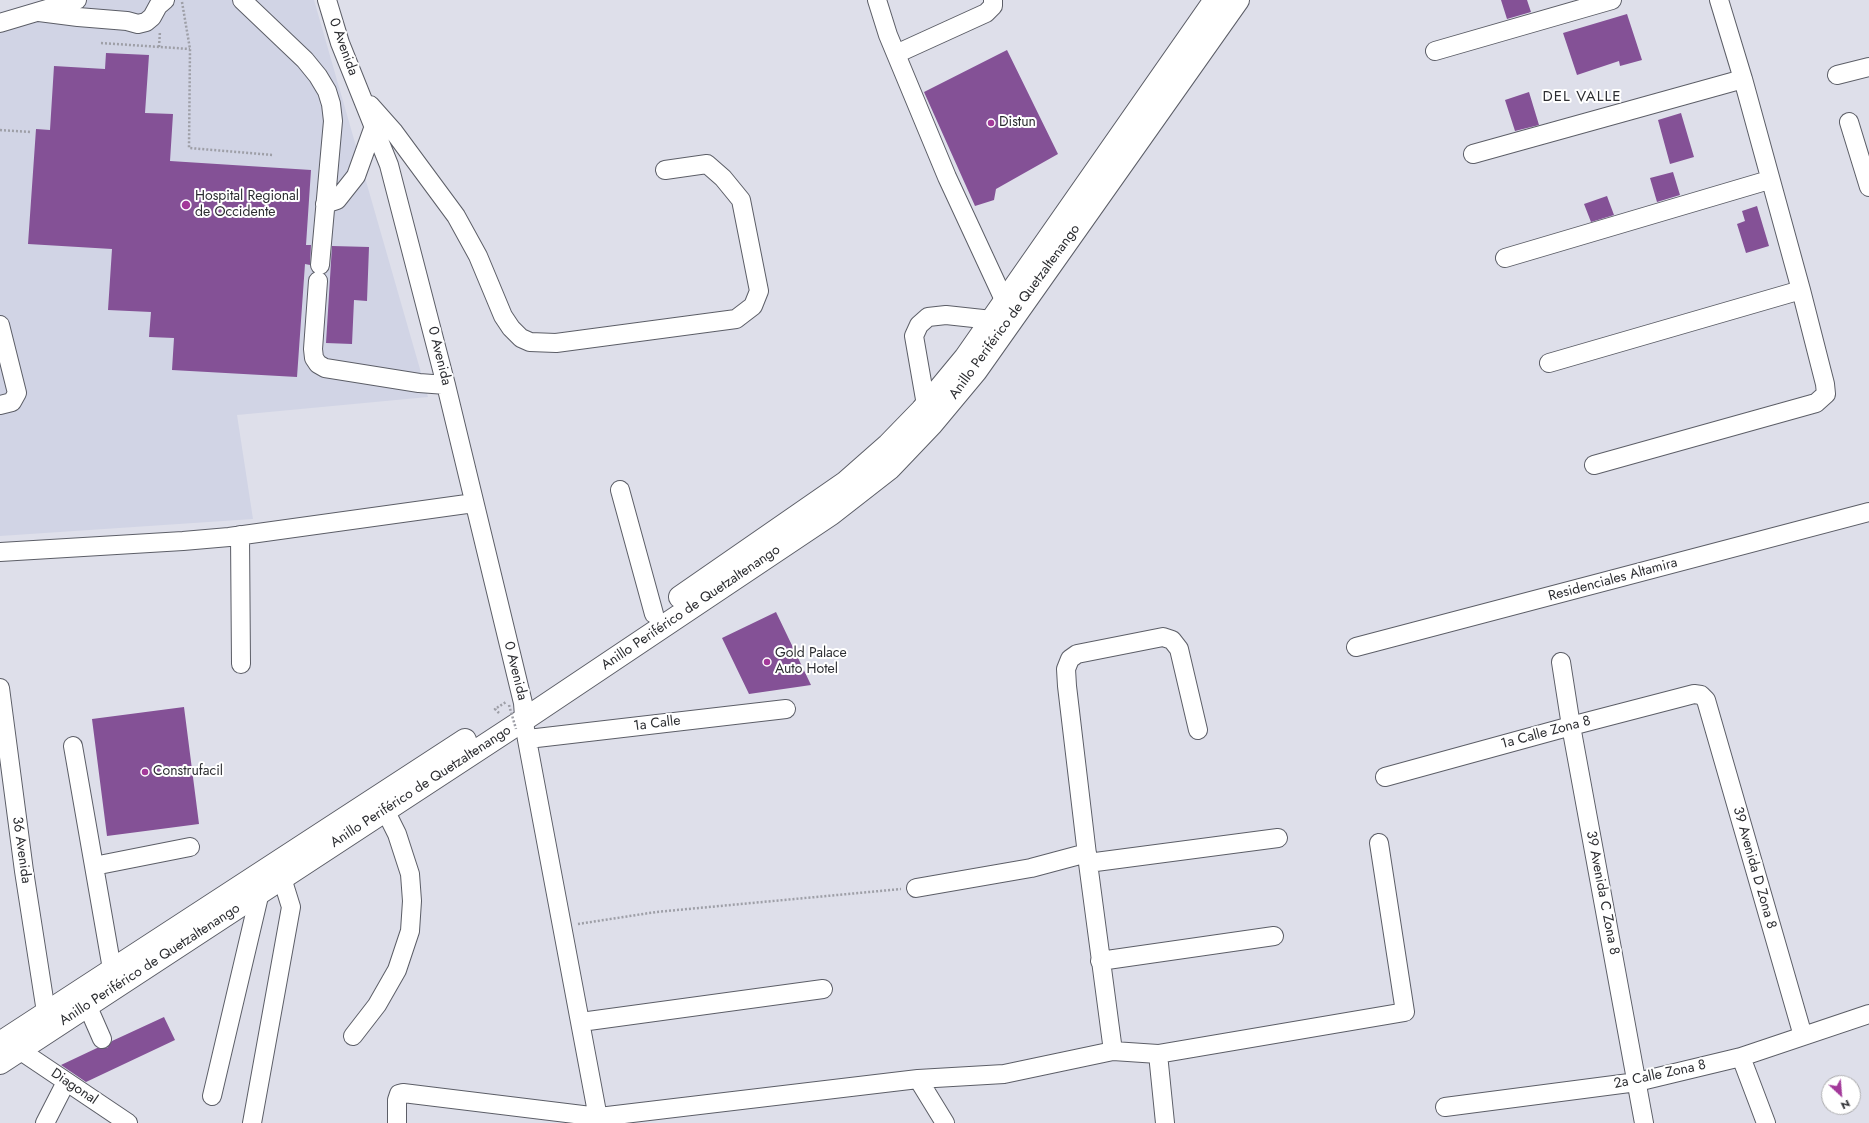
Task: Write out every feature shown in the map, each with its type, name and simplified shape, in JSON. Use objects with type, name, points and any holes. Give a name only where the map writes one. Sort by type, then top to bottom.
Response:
[{"type":"highway","name":"Anillo Periférico de Quetzaltenango","points":[[6,1042],[88,1007],[386,810],[518,716],[654,614],[846,482],[888,445],[926,405],[965,358],[1214,0]]},
{"type":"highway","name":"Anillo Periférico de Quetzaltenango","points":[[0,1063],[6,1042],[46,1012],[112,969],[518,716],[831,514],[895,462],[931,425],[976,371],[1238,0]]},
{"type":"street","points":[[0,23],[77,0]]},
{"type":"street","points":[[39,12],[78,18],[127,21],[138,24],[146,22],[152,17],[158,6],[165,0]]},
{"type":"street","points":[[242,0],[305,60],[318,76],[327,92],[331,104],[333,121],[319,273],[313,349],[314,358],[318,364],[326,368],[446,386]]},
{"type":"street","name":"0 Avenida","points":[[327,0],[340,43],[389,165],[446,386],[474,503],[563,926],[599,1120]]},
{"type":"street","points":[[877,0],[896,54],[947,177],[1005,302]]},
{"type":"street","points":[[896,54],[986,13],[993,6],[993,0]]},
{"type":"street","points":[[1435,51],[1612,0]]},
{"type":"street","points":[[1594,465],[1816,403],[1824,398],[1826,391],[1801,290],[1742,79],[1718,0]]},
{"type":"street","points":[[1836,75],[1869,67]]},
{"type":"street","points":[[1473,154],[1742,79]]},
{"type":"street","points":[[362,95],[394,132],[456,216],[478,256],[503,316],[511,328],[521,338],[530,342],[556,343],[736,319],[753,306],[759,291],[741,200],[723,178],[707,164],[665,170]]},
{"type":"street","points":[[1849,122],[1869,187]]},
{"type":"street","points":[[325,204],[337,200],[356,176],[374,126]]},
{"type":"street","points":[[1505,258],[1769,180]]},
{"type":"street","points":[[1549,363],[1801,290]]},
{"type":"street","points":[[926,405],[914,336],[919,325],[928,317],[946,315],[992,320]]},
{"type":"street","points":[[0,325],[17,393],[12,402],[0,405]]},
{"type":"street","points":[[620,490],[654,614]]},
{"type":"street","points":[[0,552],[183,541],[240,535],[474,503]]},
{"type":"street","name":"Residenciales Altamira","points":[[1356,647],[1869,512]]},
{"type":"street","points":[[240,535],[241,664]]},
{"type":"street","points":[[1113,1051],[1087,858],[1066,669],[1070,659],[1077,654],[1163,637],[1172,640],[1178,649],[1198,730]]},
{"type":"street","name":"39 Avenida C Zona 8","points":[[1561,662],[1571,726],[1644,1123]]},
{"type":"street","name":"36 Avenida","points":[[0,688],[24,871],[46,1012]]},
{"type":"street","name":"1a Calle Zona 8","points":[[1385,777],[1694,694],[1701,695],[1706,700]]},
{"type":"street","name":"39 Avenida D Zona 8","points":[[1706,700],[1803,1036]]},
{"type":"street","name":"1a Calle","points":[[518,716],[786,709]]},
{"type":"street","points":[[73,746],[112,969]]},
{"type":"street","points":[[353,1036],[377,1005],[397,970],[410,930],[412,901],[410,874],[386,810]]},
{"type":"street","points":[[916,888],[1087,858],[1278,838]]},
{"type":"street","points":[[397,1123],[396,1100],[399,1094],[403,1093],[599,1120],[918,1079],[1004,1074],[1113,1051],[1158,1054],[1405,1012],[1379,843]]},
{"type":"street","points":[[94,866],[190,847]]},
{"type":"street","points":[[252,1123],[291,907],[282,878]]},
{"type":"street","points":[[212,1096],[260,892]]},
{"type":"street","points":[[1100,961],[1274,936]]},
{"type":"street","points":[[581,1022],[823,989]]},
{"type":"street","points":[[88,1007],[102,1039]]},
{"type":"street","name":"2a Calle Zona 8","points":[[1445,1107],[1637,1082],[1741,1057],[1869,1015]]},
{"type":"street","name":"Diagonal","points":[[6,1042],[128,1123]]},
{"type":"street","points":[[1158,1054],[1165,1123]]},
{"type":"street","points":[[1741,1057],[1766,1123]]},
{"type":"street","points":[[918,1079],[945,1123]]},
{"type":"street","points":[[45,1123],[66,1082]]},
{"type":"path","points":[[182,0],[190,49],[191,72],[189,148],[273,155]]},
{"type":"path","points":[[101,43],[190,49]]},
{"type":"path","points":[[0,130],[31,132]]},
{"type":"path","points":[[495,710],[518,716],[498,714],[495,710]]},
{"type":"path","points":[[563,926],[656,912],[916,888]]},
{"type":"shaded area","name":"Hospital Regional de Occidente","points":[[43,0],[314,0],[428,397],[237,415],[253,519],[0,536],[0,12]]},
{"type":"building","points":[[1501,0],[1527,0],[1531,12],[1507,19]]},
{"type":"building","points":[[1627,14],[1642,60],[1620,66],[1619,61],[1577,75],[1563,33]]},
{"type":"building","name":"Distun","points":[[1007,50],[1058,154],[996,189],[994,200],[975,206],[924,92]]},
{"type":"building","points":[[106,53],[149,55],[145,113],[173,114],[170,161],[311,170],[306,245],[311,245],[310,265],[305,264],[297,377],[172,370],[174,338],[149,337],[151,312],[108,310],[112,249],[28,244],[36,129],[50,130],[54,66],[105,69]]},
{"type":"building","points":[[1529,92],[1539,125],[1515,131],[1505,100]]},
{"type":"building","points":[[1681,113],[1694,157],[1670,164],[1658,120]]},
{"type":"building","points":[[1673,172],[1680,195],[1657,202],[1650,178]]},
{"type":"building","points":[[1607,196],[1614,215],[1591,222],[1584,204]]},
{"type":"building","points":[[1757,206],[1769,246],[1746,253],[1737,224],[1745,221],[1742,211]]},
{"type":"building","points":[[332,246],[369,247],[367,301],[354,300],[352,344],[326,343]]},
{"type":"building","name":"Gold Palace Auto Hotel","points":[[776,612],[811,685],[749,694],[722,638]]},
{"type":"building","name":"Construfacil","points":[[184,707],[199,824],[107,836],[92,719]]},
{"type":"building","points":[[164,1017],[175,1040],[86,1082],[61,1065],[97,1048],[107,1048],[112,1041]]},
{"type":"place","name":"Distun","points":[[991,123]]},
{"type":"place","name":"Hospital Regional de Occidente","points":[[186,205]]},
{"type":"place","name":"Gold Palace Auto Hotel","points":[[767,662]]},
{"type":"place","name":"Construfacil","points":[[145,772]]},
{"type":"district","name":"DEL VALLE","points":[[1582,97]]}]
